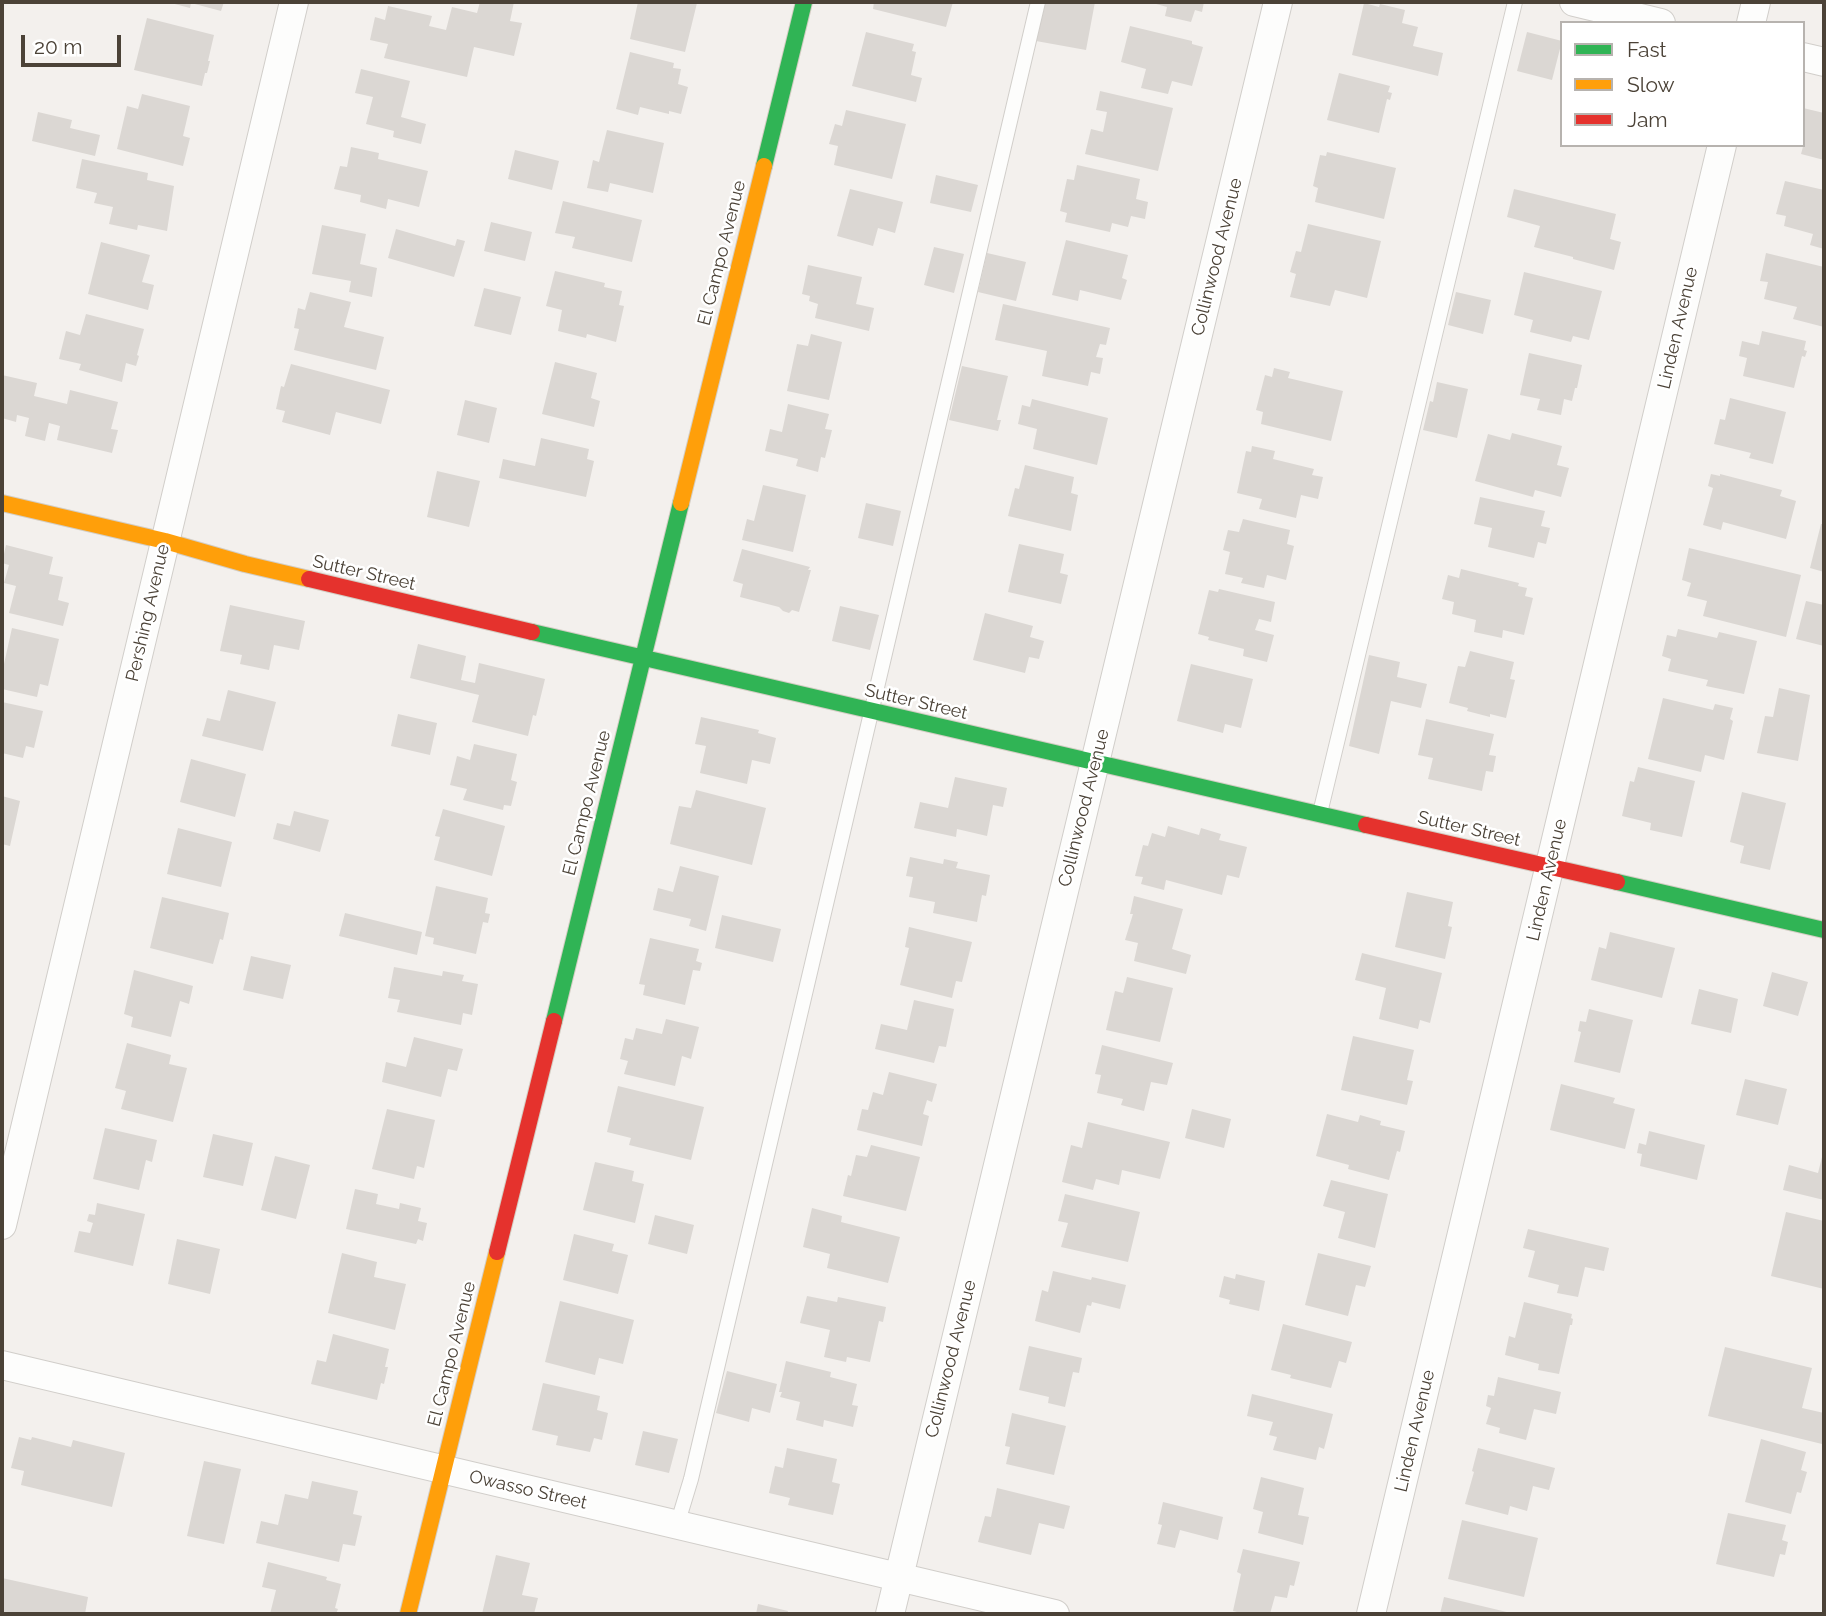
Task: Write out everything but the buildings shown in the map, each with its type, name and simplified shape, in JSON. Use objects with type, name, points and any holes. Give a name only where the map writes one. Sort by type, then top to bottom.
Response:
[{"type":"street","name":"Pershing Avenue","points":[[2,1225],[294,2]]},
{"type":"street","name":"El Campo Avenue","points":[[408,1614],[804,2]]},
{"type":"street","name":"Collinwood Avenue","points":[[890,1614],[1278,2]]},
{"type":"street","points":[[1574,2],[1653,21]]},
{"type":"street","points":[[1751,21],[1756,2]]},
{"type":"street","points":[[1805,57],[1824,62]]},
{"type":"street","name":"Linden Avenue","points":[[1371,1614],[1722,147]]},
{"type":"street","name":"Sutter Street","points":[[2,503],[642,658],[1824,930]]},
{"type":"street","name":"Owasso Street","points":[[2,1365],[1055,1614]]},
{"type":"lane","points":[[677,1525],[691,1479],[1038,2]]},
{"type":"lane","points":[[1320,815],[1515,2]]},
{"type":"traffic: fast","points":[[764,166],[804,2]]},
{"type":"traffic: fast","points":[[554,1021],[681,503]]},
{"type":"traffic: fast","points":[[532,632],[1366,825]]},
{"type":"traffic: fast","points":[[1617,882],[1824,930]]},
{"type":"traffic: slow","points":[[681,503],[764,166]]},
{"type":"traffic: slow","points":[[2,503],[165,541],[309,579]]},
{"type":"traffic: slow","points":[[408,1614],[497,1252]]},
{"type":"traffic: jam","points":[[309,579],[532,632]]},
{"type":"traffic: jam","points":[[1366,825],[1617,882]]},
{"type":"traffic: jam","points":[[497,1252],[554,1021]]}]
